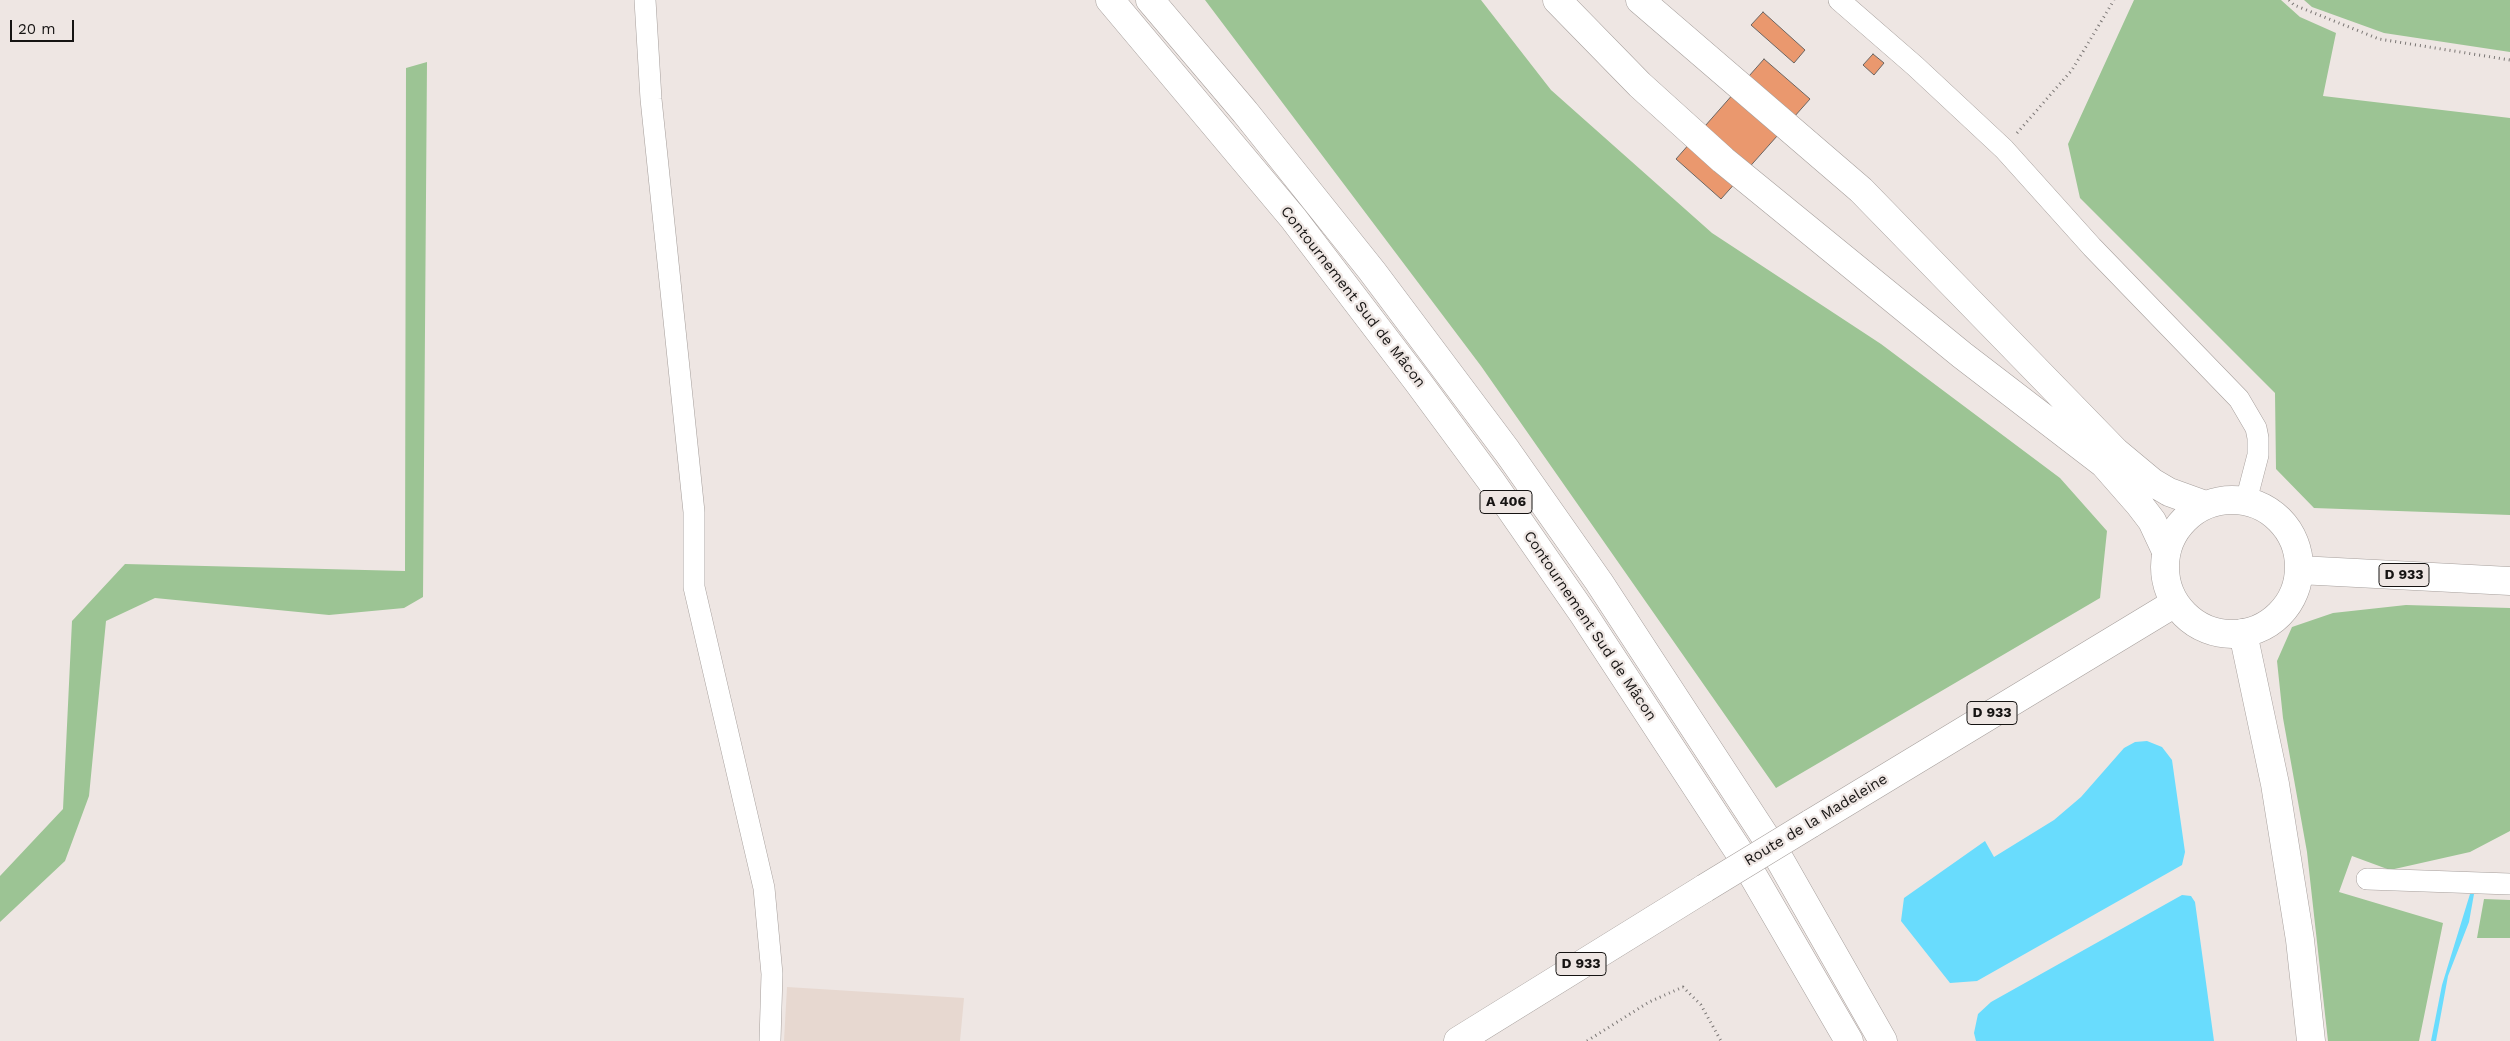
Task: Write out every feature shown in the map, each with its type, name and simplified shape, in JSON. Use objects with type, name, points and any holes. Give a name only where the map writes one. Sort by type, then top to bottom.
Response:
[{"type":"main road","name":"Contournement Sud de Mâcon","points":[[1110,0],[1293,218],[1491,481],[1584,615],[1741,855],[1849,1041]]},
{"type":"main road","name":"Contournement Sud de Mâcon","points":[[1150,0],[1245,112],[1372,271],[1513,460],[1598,582],[1776,854],[1883,1041]]},
{"type":"main road","points":[[1557,0],[1640,85],[1723,160],[1962,354],[2104,464],[2140,504],[2152,521],[2166,551]]},
{"type":"main road","points":[[1640,0],[1861,190],[2116,452],[2152,482],[2169,492],[2206,505]]},
{"type":"main road","points":[[2226,500],[2246,502],[2261,507],[2285,526],[2293,540],[2299,570],[2295,588],[2288,604],[2276,618],[2261,628],[2244,633],[2224,634],[2205,629],[2189,619],[2175,603],[2168,588],[2164,569],[2166,551],[2170,539],[2185,519],[2206,505],[2226,500]]},
{"type":"main road","name":"D 933","points":[[2299,570],[2510,581]]},
{"type":"main road","name":"Route de la Madeleine","points":[[1458,1041],[1705,888],[2175,603]]},
{"type":"main road","points":[[2244,633],[2278,804],[2300,940],[2311,1041]]},
{"type":"street","points":[[645,0],[650,90],[694,512],[694,587],[764,888],[772,974],[770,1041]]},
{"type":"street","points":[[1839,0],[2004,148],[2092,247],[2239,399],[2256,428],[2258,438],[2258,455],[2246,502]]},
{"type":"street","points":[[2367,879],[2510,884]]},
{"type":"path","points":[[2004,148],[2072,70],[2114,0]]},
{"type":"path","points":[[2289,0],[2294,5],[2379,40],[2510,60]]},
{"type":"path","points":[[1587,1041],[1649,1002],[1682,986],[1701,1005],[1721,1041]]},
{"type":"shaded area","points":[[787,987],[964,998],[960,1041],[784,1041]]},
{"type":"green space","points":[[1205,0],[1481,0],[1551,90],[1712,233],[1881,344],[2060,478],[2107,531],[2100,598],[1776,788],[1481,366]]},
{"type":"green space","points":[[2134,0],[2281,0],[2300,17],[2336,33],[2323,96],[2510,118],[2510,515],[2314,508],[2276,469],[2275,393],[2080,198],[2068,144]]},
{"type":"green space","points":[[2304,0],[2510,0],[2510,52],[2384,33],[2312,7]]},
{"type":"green space","points":[[427,62],[423,597],[404,608],[329,615],[155,598],[106,621],[89,796],[65,861],[0,922],[0,876],[63,809],[72,621],[125,564],[405,571],[406,68]]},
{"type":"green space","points":[[2406,605],[2510,608],[2510,831],[2470,852],[2390,870],[2352,856],[2339,892],[2443,923],[2419,1041],[2328,1041],[2307,852],[2283,718],[2277,661],[2292,627],[2333,613]]},
{"type":"green space","points":[[2484,899],[2510,900],[2510,938],[2477,938]]},
{"type":"water","points":[[2147,741],[2162,747],[2172,760],[2185,852],[2182,865],[1977,981],[1950,983],[1901,921],[1904,898],[1985,841],[1994,857],[2054,820],[2081,797],[2124,748],[2135,742]]},
{"type":"water","points":[[2470,894],[2474,894],[2469,922],[2448,976],[2436,1041],[2431,1041],[2442,985]]},
{"type":"water","points":[[2182,895],[2191,896],[2195,902],[2214,1041],[1976,1041],[1974,1033],[1978,1014],[1991,1002]]},
{"type":"building","points":[[1763,12],[1805,50],[1794,63],[1751,25]]},
{"type":"building","points":[[1873,54],[1884,63],[1874,75],[1863,65]]},
{"type":"building","points":[[1764,59],[1810,99],[1721,199],[1676,159]]}]
